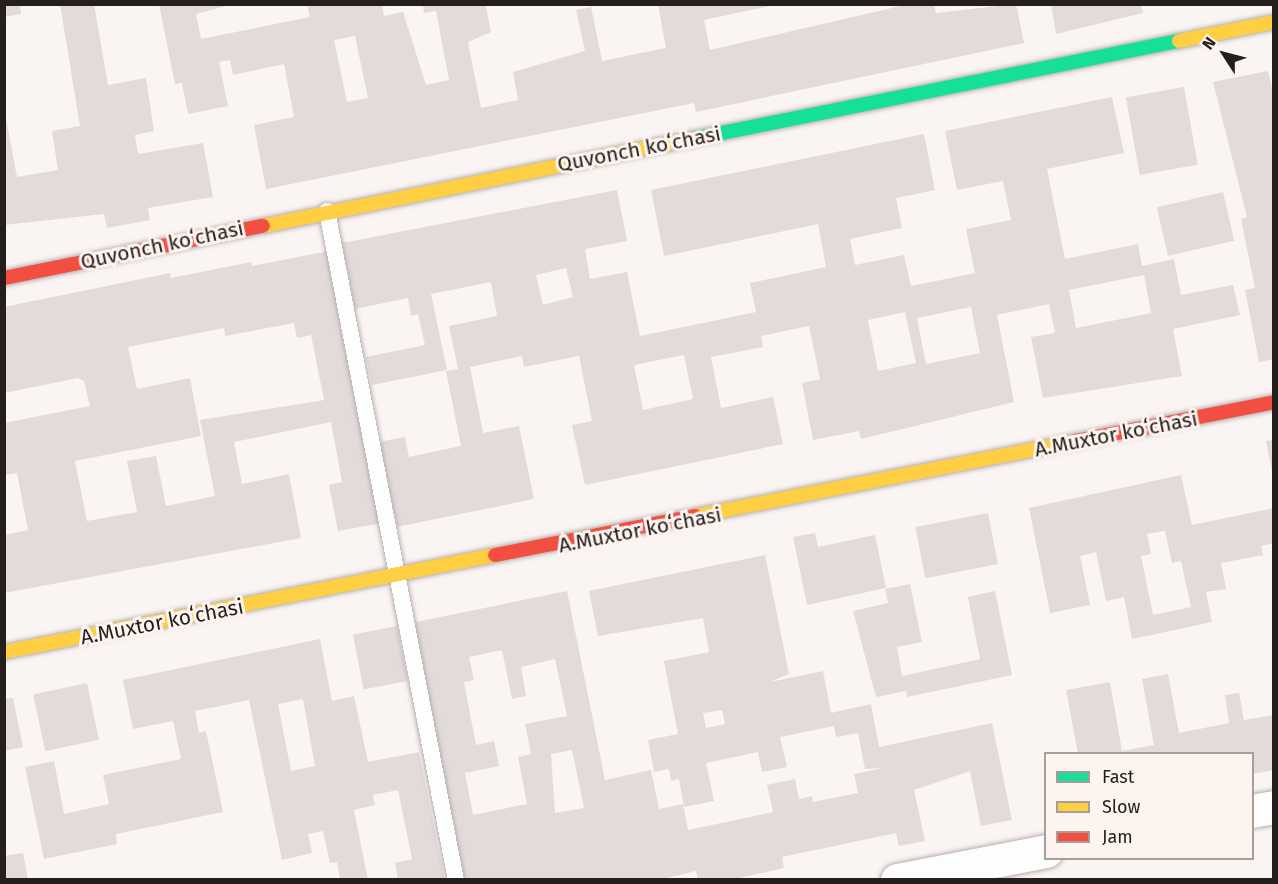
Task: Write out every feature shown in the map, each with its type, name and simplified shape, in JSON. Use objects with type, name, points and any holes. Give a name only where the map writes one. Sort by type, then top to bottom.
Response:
[{"type":"street","name":"Quvonch koʻchasi","points":[[4,278],[327,211],[1274,22]]},
{"type":"street","name":"A.Muxtor koʻchasi","points":[[4,652],[396,579],[1274,402]]},
{"type":"street","points":[[1254,811],[1274,807]]},
{"type":"street","points":[[897,879],[1044,851]]},
{"type":"lane","points":[[327,211],[396,579],[456,879]]},
{"type":"building","points":[[4,4],[20,4],[21,14],[4,17]]},
{"type":"building","points":[[60,4],[94,4],[108,85],[146,78],[154,131],[135,135],[138,154],[203,143],[213,197],[148,208],[150,220],[107,228],[104,214],[4,225],[4,108],[17,177],[58,170],[52,131],[80,126]]},
{"type":"building","points":[[159,4],[233,4],[196,14],[201,39],[310,17],[307,4],[382,4],[384,16],[403,12],[426,85],[449,80],[436,11],[424,13],[423,4],[486,6],[491,32],[468,42],[481,108],[518,100],[513,72],[585,51],[576,10],[591,7],[602,61],[666,48],[658,4],[779,4],[704,20],[710,50],[909,4],[934,4],[936,13],[1016,4],[1024,43],[696,112],[694,103],[266,189],[254,125],[294,117],[284,64],[233,75],[230,60],[219,62],[228,106],[188,114],[182,83],[175,84]],"holes":[[[355,36],[368,98],[347,102],[334,40]]]},
{"type":"building","points":[[1051,4],[1141,4],[1143,13],[1056,34]]},
{"type":"building","points":[[1268,71],[1274,98],[1274,359],[1259,362],[1245,290],[1255,288],[1241,219],[1247,217],[1213,82]]},
{"type":"building","points":[[1184,87],[1198,165],[1140,175],[1126,97]]},
{"type":"building","points":[[1112,97],[1124,153],[1047,169],[1065,259],[1138,244],[1142,266],[1174,259],[1181,295],[1233,285],[1240,315],[1173,329],[1182,376],[1043,398],[1031,337],[1055,333],[1049,304],[997,315],[1014,402],[861,439],[859,431],[813,440],[802,383],[820,379],[809,326],[761,336],[763,347],[711,357],[721,408],[773,397],[783,444],[585,485],[572,425],[592,421],[579,356],[524,367],[522,356],[470,367],[483,433],[519,426],[534,499],[397,527],[379,442],[405,437],[409,457],[461,446],[446,371],[458,369],[449,326],[497,316],[491,282],[431,294],[447,370],[372,385],[366,357],[425,345],[418,314],[411,316],[408,298],[355,309],[342,243],[617,190],[627,241],[585,249],[590,279],[627,272],[640,336],[756,312],[750,283],[826,267],[818,224],[664,256],[651,190],[924,134],[935,190],[896,198],[902,228],[850,239],[855,265],[904,255],[911,286],[975,273],[966,229],[1011,220],[1003,181],[957,190],[945,131]],"holes":[[[566,268],[573,297],[543,305],[536,275]],[[1144,275],[1151,313],[1076,328],[1069,290]],[[971,307],[980,353],[926,364],[917,318]],[[905,312],[916,363],[878,371],[868,320]],[[684,355],[693,399],[643,410],[634,365]]]},
{"type":"building","points":[[1223,192],[1234,241],[1168,256],[1157,207]]},
{"type":"building","points":[[329,251],[382,523],[338,531],[329,485],[342,482],[331,422],[234,442],[242,484],[289,474],[301,538],[4,593],[4,535],[28,530],[17,473],[4,475],[4,423],[90,406],[84,381],[78,378],[4,393],[4,307],[170,273],[171,278],[251,262],[252,266]],"holes":[[[294,323],[297,338],[311,335],[324,400],[200,420],[215,496],[166,506],[156,456],[127,461],[137,512],[87,521],[75,461],[201,436],[190,378],[137,389],[128,347],[224,328],[225,336]]]},
{"type":"building","points":[[1274,440],[1274,472],[1272,472],[1266,441]]},
{"type":"building","points":[[1181,475],[1192,525],[1274,508],[1274,543],[1261,546],[1263,555],[1221,563],[1226,589],[1206,592],[1212,622],[1132,639],[1124,597],[1106,601],[1096,552],[1080,556],[1090,605],[1050,613],[1029,508]],"holes":[[[1165,531],[1172,563],[1181,561],[1191,607],[1153,615],[1141,556],[1151,554],[1147,534]]]},
{"type":"building","points":[[988,513],[998,564],[925,578],[915,527]]},
{"type":"building","points":[[815,533],[818,547],[875,535],[886,588],[807,605],[793,537]]},
{"type":"building","points":[[765,555],[789,674],[770,682],[823,671],[831,713],[871,704],[879,747],[992,723],[1012,820],[981,826],[970,771],[914,790],[925,841],[899,846],[896,833],[782,857],[784,868],[730,880],[698,880],[696,871],[658,880],[463,880],[411,623],[567,591],[605,780],[651,770],[659,809],[683,804],[688,830],[773,812],[767,785],[795,779],[799,799],[812,796],[813,802],[858,793],[854,774],[884,768],[865,769],[858,733],[836,737],[834,726],[780,737],[787,767],[762,772],[758,752],[706,763],[714,801],[684,807],[679,779],[671,781],[669,769],[654,772],[648,740],[678,734],[664,661],[709,652],[703,618],[598,636],[589,591]],"holes":[[[502,650],[512,699],[526,696],[521,667],[555,659],[567,716],[525,724],[531,754],[518,757],[527,804],[473,815],[465,773],[499,766],[494,741],[476,745],[464,682],[474,680],[469,657]],[[722,710],[725,724],[706,728],[703,713]],[[572,750],[584,808],[555,813],[551,754]]]},
{"type":"building","points":[[910,584],[922,642],[897,647],[902,676],[980,659],[968,597],[995,591],[1012,675],[907,697],[906,691],[876,697],[853,611],[888,603],[885,589]]},
{"type":"building","points":[[397,626],[408,681],[364,690],[353,635]]},
{"type":"building","points":[[320,639],[332,701],[354,696],[368,762],[419,752],[445,880],[398,880],[395,863],[412,859],[398,790],[373,795],[375,805],[354,810],[368,880],[340,880],[337,862],[330,863],[323,831],[308,834],[312,853],[282,860],[249,700],[195,711],[199,733],[206,731],[223,812],[116,834],[117,844],[44,859],[25,767],[54,761],[64,814],[109,804],[103,775],[181,759],[173,721],[133,729],[123,680]],"holes":[[[303,699],[315,766],[291,771],[278,704]]]},
{"type":"building","points":[[1168,674],[1179,733],[1229,723],[1225,695],[1239,693],[1244,720],[1274,715],[1274,770],[1254,774],[1254,752],[1078,752],[1066,690],[1110,682],[1122,751],[1154,745],[1142,679]]},
{"type":"building","points":[[87,683],[99,740],[45,751],[33,694]]},
{"type":"building","points":[[13,698],[23,747],[4,751],[4,699]]},
{"type":"building","points":[[23,853],[28,880],[4,880],[4,856]]},
{"type":"traffic: fast","points":[[692,139],[1179,41]]},
{"type":"traffic: slow","points":[[1179,41],[1274,22]]},
{"type":"traffic: slow","points":[[263,226],[692,139]]},
{"type":"traffic: slow","points":[[695,516],[1076,441]]},
{"type":"traffic: slow","points":[[4,652],[495,555]]},
{"type":"traffic: jam","points":[[4,278],[263,226]]},
{"type":"traffic: jam","points":[[1076,441],[1274,402]]},
{"type":"traffic: jam","points":[[495,555],[695,516]]}]
